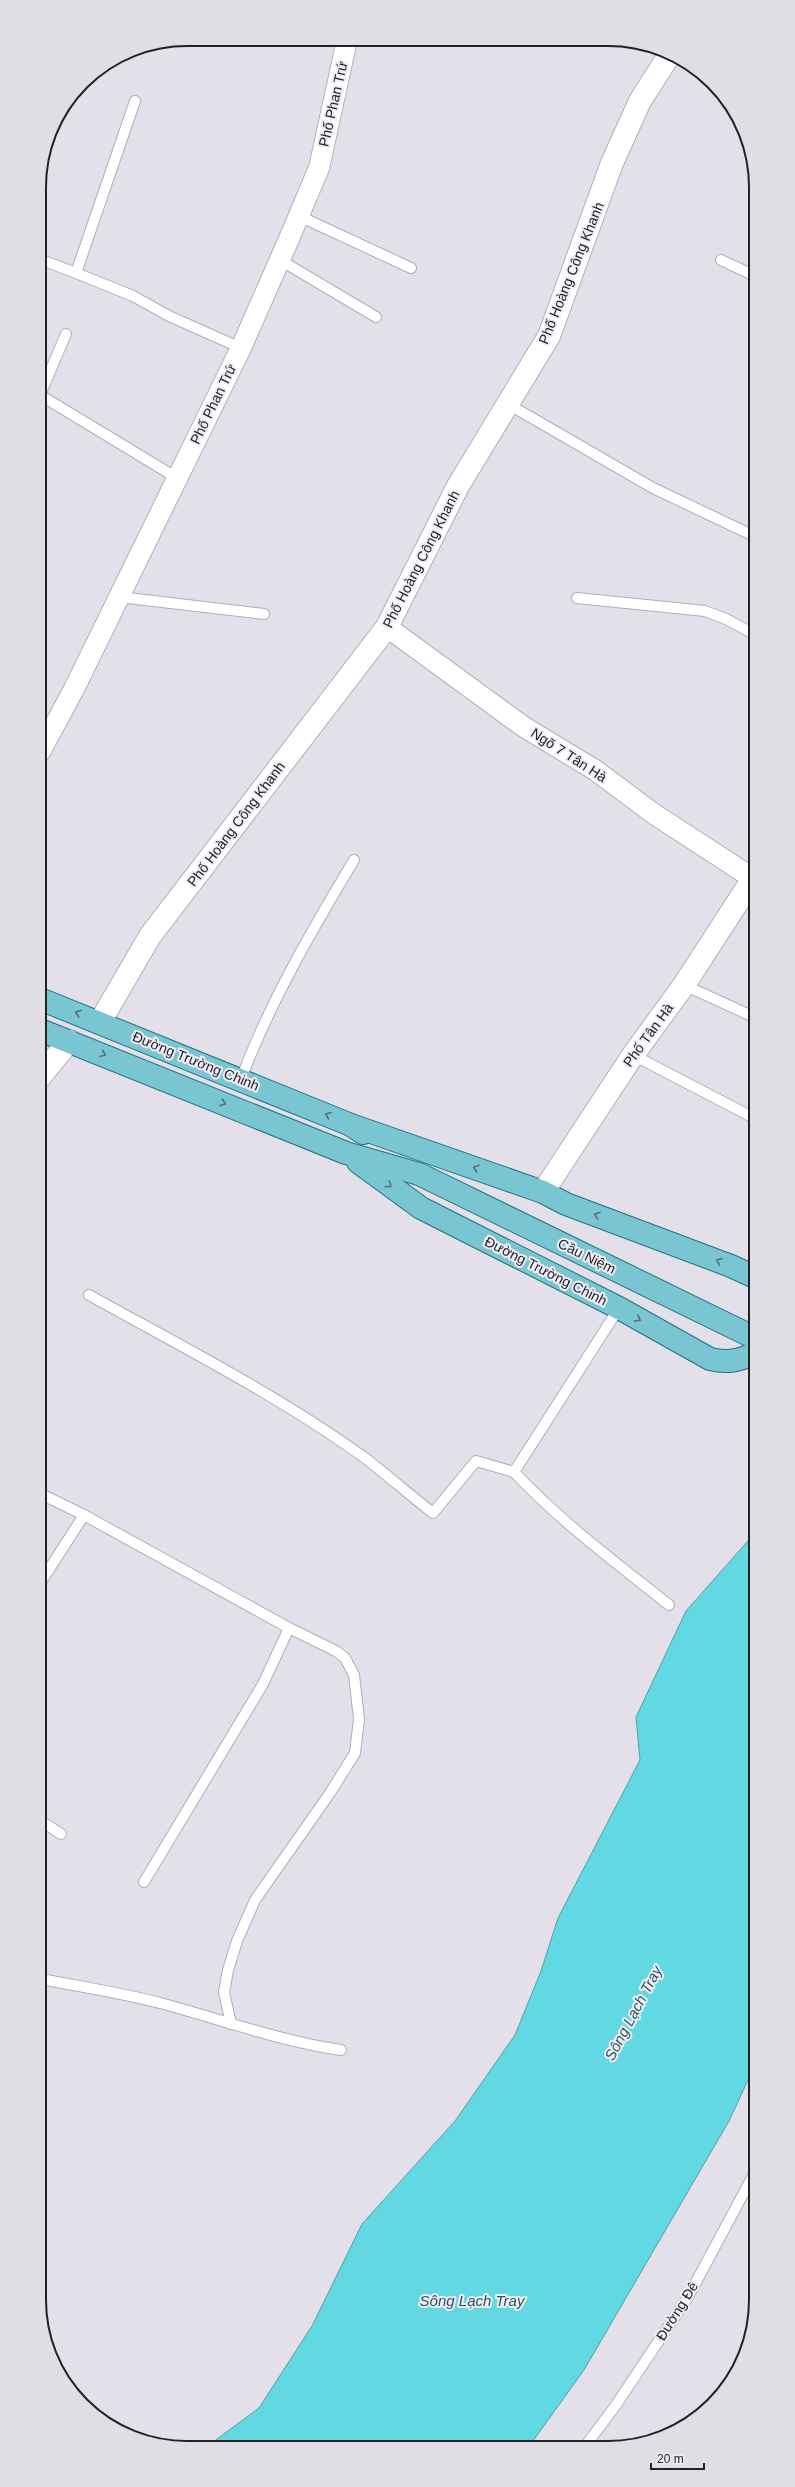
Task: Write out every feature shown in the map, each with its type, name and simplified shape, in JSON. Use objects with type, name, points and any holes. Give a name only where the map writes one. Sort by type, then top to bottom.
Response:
[{"type":"main road","name":"Đường Trường Chinh","points":[[46,1000],[351,1125],[543,1192],[566,1204],[731,1266],[749,1275]]},
{"type":"main road","name":"Đường Trường Chinh","points":[[46,1032],[346,1153],[419,1174]]},
{"type":"main road","name":"Đường Trường Chinh","points":[[351,1125],[419,1174]]},
{"type":"main road","name":"Đường Trường Chinh","points":[[346,1153],[420,1208],[619,1308],[710,1359],[723,1362],[736,1361],[749,1356]]},
{"type":"main road","name":"Cầu Niệm","points":[[419,1174],[749,1335]]},
{"type":"street","name":"Phố Phan Trứ","points":[[46,740],[119,597],[241,348],[299,216],[318,168],[346,46]]},
{"type":"street","name":"Phố Hoàng Công Khanh","points":[[100,1022],[150,936],[387,627],[458,486],[549,336],[612,163],[640,101],[667,59]]},
{"type":"street","name":"Ngõ 7 Tân Hà","points":[[387,627],[524,727],[595,770],[654,814],[749,875]]},
{"type":"street","name":"Phố Tân Hà","points":[[543,1192],[633,1055],[684,985],[749,886]]},
{"type":"street","points":[[46,1070],[69,1041]]},
{"type":"lane","points":[[76,273],[135,100]]},
{"type":"lane","points":[[299,216],[411,268]]},
{"type":"lane","points":[[280,260],[376,317]]},
{"type":"lane","points":[[721,260],[749,273]]},
{"type":"lane","points":[[46,262],[133,296],[170,316],[241,348]]},
{"type":"lane","points":[[46,381],[66,334]]},
{"type":"lane","points":[[46,399],[177,478]]},
{"type":"lane","points":[[508,404],[653,488],[749,534]]},
{"type":"lane","points":[[119,597],[264,614]]},
{"type":"lane","points":[[577,598],[705,612],[726,619],[749,631]]},
{"type":"lane","points":[[241,1079],[257,1037],[280,992],[354,860]]},
{"type":"lane","points":[[684,985],[749,1015]]},
{"type":"lane","points":[[633,1055],[749,1115]]},
{"type":"lane","points":[[89,1295],[246,1383],[365,1458],[433,1513],[476,1462],[514,1472],[544,1504],[575,1531],[669,1605]]},
{"type":"lane","points":[[514,1472],[619,1308]]},
{"type":"lane","points":[[46,1496],[84,1515],[289,1628],[336,1651],[345,1658],[354,1675],[359,1719],[355,1753],[252,1907],[237,1941],[228,1970],[224,1992],[231,2024]]},
{"type":"lane","points":[[46,1574],[84,1515]]},
{"type":"lane","points":[[144,1882],[263,1684],[289,1628]]},
{"type":"lane","points":[[46,1824],[61,1834]]},
{"type":"lane","points":[[46,1980],[110,1991],[310,2046],[341,2050]]},
{"type":"lane","name":"Đường Đê","points":[[589,2441],[616,2405],[688,2297],[749,2183]]},
{"type":"water","name":"Sông Lạch Tray","points":[[749,1540],[749,2078],[729,2121],[584,2370],[533,2441],[214,2441],[259,2408],[312,2326],[362,2224],[455,2121],[515,2035],[541,1971],[558,1918],[640,1760],[636,1717],[686,1611]]}]
